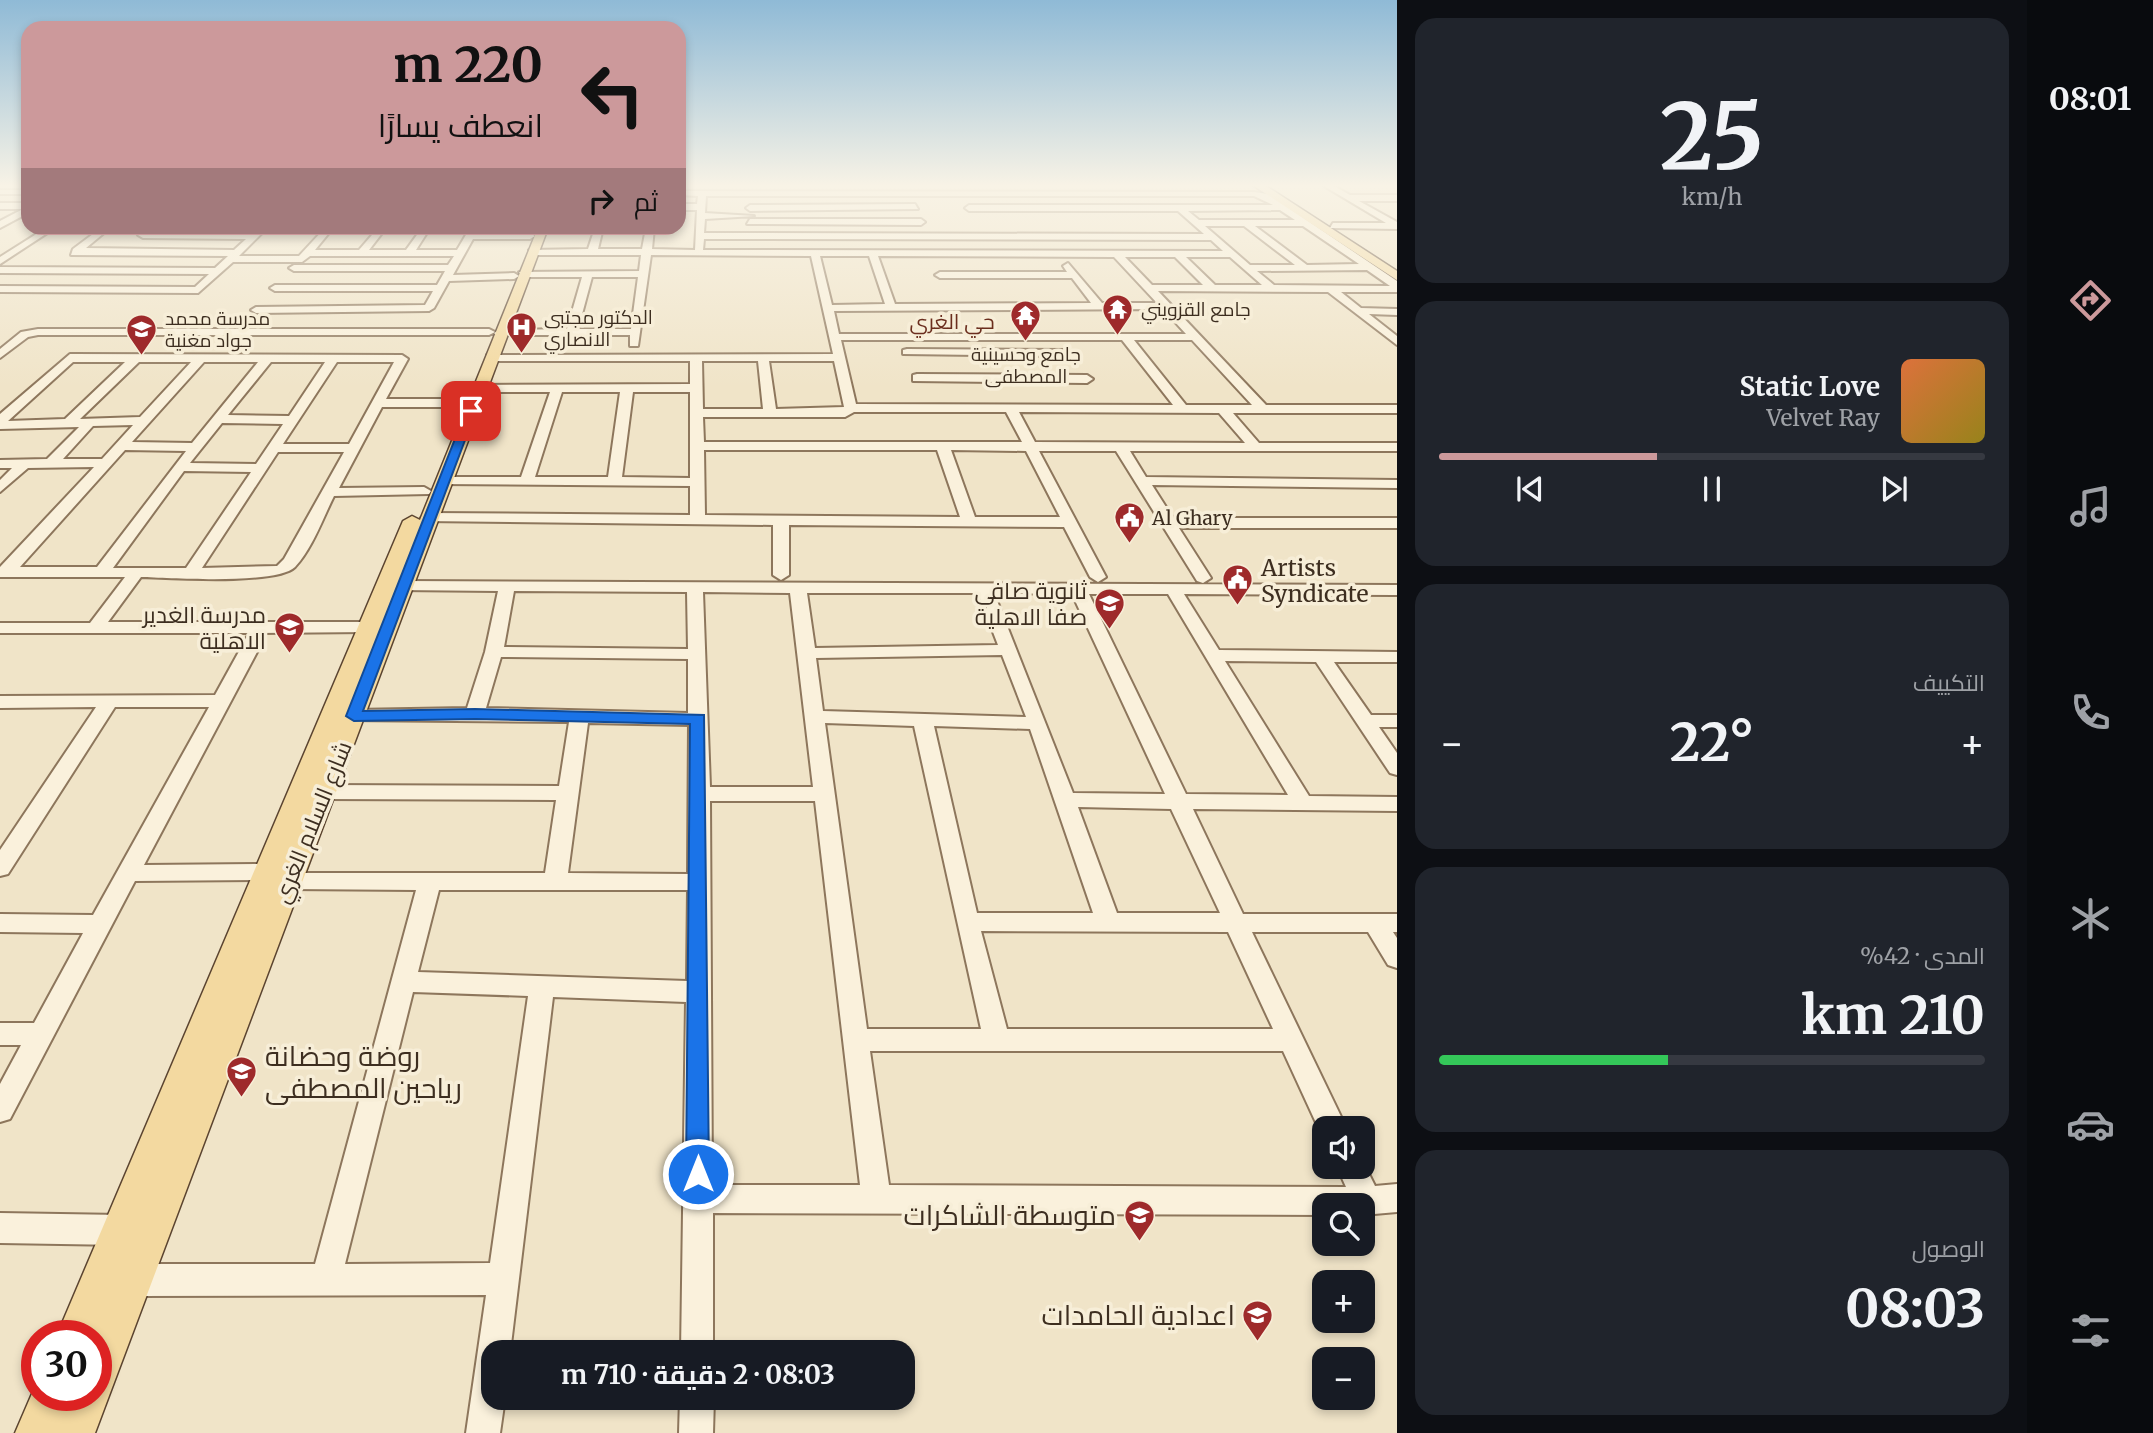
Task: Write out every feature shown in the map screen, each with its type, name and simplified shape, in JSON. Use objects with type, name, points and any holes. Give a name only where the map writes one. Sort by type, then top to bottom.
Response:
[{"type":"main road","points":[[1360,253],[1397,276]]},
{"type":"main road","points":[[1375,253],[1397,266]]},
{"type":"main road","name":"شارع السلام الغري","points":[[82,1320],[292,841],[367,633],[434,486],[527,254]]},
{"type":"main road","points":[[1364,255],[1378,255]]},
{"type":"main road","name":"شارع السلام الغري","points":[[292,841],[324,792],[429,519],[434,486]]},
{"type":"main road","name":"شارع السلام الغري","points":[[112,1338],[135,1280],[277,876]]},
{"type":"main road","points":[[35,1433],[44,1411]]},
{"type":"main road","points":[[75,1433],[84,1411]]},
{"type":"street","points":[[50,270],[73,253]]},
{"type":"street","points":[[133,270],[154,253]]},
{"type":"street","points":[[172,253],[233,256],[460,253],[429,308],[256,310]]},
{"type":"street","points":[[0,289],[198,290],[236,253]]},
{"type":"street","points":[[234,332],[307,253]]},
{"type":"street","points":[[632,357],[647,253]]},
{"type":"street","points":[[1285,253],[1304,267]]},
{"type":"street","points":[[1351,253],[1397,288]]},
{"type":"street","points":[[527,254],[588,274],[644,274]]},
{"type":"street","points":[[275,288],[446,278],[527,254],[1232,254],[1273,290]]},
{"type":"street","points":[[815,254],[851,408]]},
{"type":"street","points":[[873,254],[891,307]]},
{"type":"street","points":[[929,254],[956,307]]},
{"type":"street","points":[[1058,254],[1099,307]]},
{"type":"street","points":[[1117,254],[1262,408]]},
{"type":"street","points":[[1178,254],[1213,289]]},
{"type":"street","points":[[1247,268],[1370,267]]},
{"type":"street","points":[[293,268],[446,278]]},
{"type":"street","points":[[0,270],[218,271]]},
{"type":"street","points":[[79,290],[104,270]]},
{"type":"street","points":[[571,333],[588,274]]},
{"type":"street","points":[[945,285],[1074,275]]},
{"type":"street","points":[[1149,288],[1397,288]]},
{"type":"street","points":[[1332,290],[1397,342]]},
{"type":"street","points":[[1021,294],[1089,294]]},
{"type":"street","points":[[828,307],[1164,306]]},
{"type":"street","points":[[1359,312],[1397,312]]},
{"type":"street","points":[[0,355],[30,332],[234,332],[493,341],[632,357],[840,358]]},
{"type":"street","points":[[177,358],[200,332]]},
{"type":"street","points":[[493,341],[571,333],[636,332]]},
{"type":"street","points":[[299,358],[314,340],[316,333]]},
{"type":"street","points":[[835,337],[1194,337]]},
{"type":"street","points":[[902,337],[923,393]]},
{"type":"street","points":[[1060,338],[1097,394]]},
{"type":"street","points":[[1126,338],[1182,408]]},
{"type":"street","points":[[907,352],[1069,353]]},
{"type":"street","points":[[696,357],[698,520]]},
{"type":"street","points":[[763,357],[770,412]]},
{"type":"street","points":[[4,572],[268,573],[283,569],[291,562],[402,359],[70,358],[6,408],[0,423],[143,422]]},
{"type":"street","points":[[70,421],[137,358]]},
{"type":"street","points":[[4,572],[201,358]]},
{"type":"street","points":[[102,572],[180,467],[268,358]]},
{"type":"street","points":[[191,572],[334,358]]},
{"type":"street","points":[[527,481],[557,388]]},
{"type":"street","points":[[379,403],[557,388],[696,388]]},
{"type":"street","points":[[614,482],[626,388]]},
{"type":"street","points":[[923,393],[1011,408],[1097,394]]},
{"type":"street","points":[[696,413],[845,413],[851,408],[923,393],[1097,394],[1182,408],[1397,409]]},
{"type":"street","points":[[1011,408],[1098,577]]},
{"type":"street","points":[[1222,408],[1255,446]]},
{"type":"street","points":[[219,419],[293,420]]},
{"type":"street","points":[[50,464],[79,436],[90,421]]},
{"type":"street","points":[[942,445],[969,521]]},
{"type":"street","points":[[121,446],[196,447]]},
{"type":"street","points":[[696,446],[1397,447]]},
{"type":"street","points":[[1120,446],[1203,578]]},
{"type":"street","points":[[1379,447],[1397,462]]},
{"type":"street","points":[[275,448],[352,448]]},
{"type":"street","points":[[0,464],[105,463]]},
{"type":"street","points":[[0,488],[24,464]]},
{"type":"street","points":[[180,467],[261,468]]},
{"type":"street","points":[[328,492],[527,481],[697,482]]},
{"type":"street","points":[[1142,481],[1397,484]]},
{"type":"street","points":[[429,519],[1071,522]]},
{"type":"street","points":[[781,520],[790,581],[807,653],[876,1199]]},
{"type":"street","points":[[1168,523],[1397,523]]},
{"type":"street","points":[[95,628],[137,572]]},
{"type":"street","points":[[406,580],[906,582],[1098,577],[1203,578],[1359,584],[1397,590]]},
{"type":"street","points":[[906,582],[984,588],[1173,589],[1359,584],[1397,579]]},
{"type":"street","points":[[406,580],[507,587],[695,587],[790,581]]},
{"type":"street","points":[[475,714],[494,652],[507,587]]},
{"type":"street","points":[[695,587],[700,794],[697,1340]]},
{"type":"street","points":[[984,588],[1038,723],[1108,922]]},
{"type":"street","points":[[1078,588],[1327,1116]]},
{"type":"street","points":[[1173,589],[1302,802]]},
{"type":"street","points":[[0,628],[367,633]]},
{"type":"street","points":[[0,637],[256,637],[367,633]]},
{"type":"street","points":[[0,1110],[256,637]]},
{"type":"street","points":[[807,653],[1009,650]]},
{"type":"street","points":[[494,652],[697,654]]},
{"type":"street","points":[[1213,655],[1397,657]]},
{"type":"street","points":[[1321,656],[1397,768]]},
{"type":"street","points":[[0,868],[110,701]]},
{"type":"street","points":[[0,702],[221,701]]},
{"type":"street","points":[[354,716],[475,714],[698,719]]},
{"type":"street","points":[[555,882],[579,716]]},
{"type":"street","points":[[815,718],[1038,723]]},
{"type":"street","points":[[1364,721],[1397,721]]},
{"type":"street","points":[[923,722],[967,922],[997,1040]]},
{"type":"street","points":[[324,792],[569,793]]},
{"type":"street","points":[[700,794],[825,794]]},
{"type":"street","points":[[1065,800],[1397,804]]},
{"type":"street","points":[[128,873],[430,881],[699,882]]},
{"type":"street","points":[[326,1279],[430,881]]},
{"type":"street","points":[[967,922],[1386,923],[1397,958]]},
{"type":"street","points":[[0,923],[101,924]]},
{"type":"street","points":[[403,982],[698,992]]},
{"type":"street","points":[[496,1340],[542,987]]},
{"type":"street","points":[[0,1034],[41,1034]]},
{"type":"street","points":[[856,1040],[1292,1040]]},
{"type":"street","points":[[1375,1200],[1397,1198]]},
{"type":"street","points":[[697,1199],[1312,1201]]},
{"type":"street","points":[[0,1228],[121,1230]]},
{"type":"street","points":[[135,1280],[504,1279]]},
{"type":"street","points":[[483,1433],[486,1410]]},
{"type":"street","points":[[696,1410],[696,1433]]},
{"type":"place","name":"جامع القزويني","points":[[1118,336]]},
{"type":"place","name":"جامع وحسينية المصطفى","points":[[1026,342]]},
{"type":"place","name":"الدكتور مجتبى الانصاري","points":[[521,355]]},
{"type":"place","name":"مدرسة محمد جواد مغنية","points":[[142,356]]},
{"type":"place","name":"Al Ghary","points":[[1129,545]]},
{"type":"place","name":"Artists Syndicate","points":[[1238,607]]},
{"type":"place","name":"ثانوية صافي صفا الاهلية","points":[[1110,630]]},
{"type":"place","name":"مدرسة الغدير الاهلية","points":[[289,654]]},
{"type":"place","name":"روضة وحضانة رياحين المصطفى","points":[[242,1099]]},
{"type":"place","name":"متوسطة الشاكرات","points":[[1139,1242]]},
{"type":"place","name":"اعدادية الحامدات","points":[[1258,1342]]},
{"type":"district","name":"حي الغري","points":[[952,321]]},
{"type":"route","points":[[471,411],[354,716],[475,714],[698,719],[698,1174]]}]
